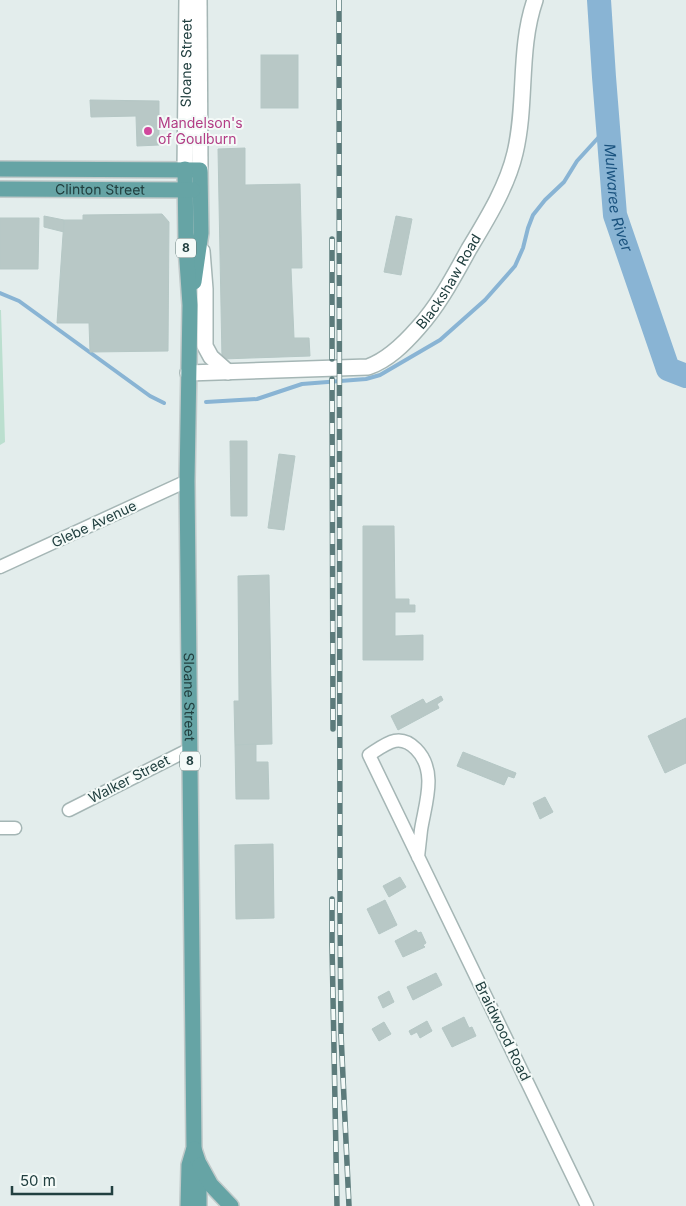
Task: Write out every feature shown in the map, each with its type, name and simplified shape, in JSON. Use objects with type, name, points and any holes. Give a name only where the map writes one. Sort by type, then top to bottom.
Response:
[{"type":"main road","name":"Clinton Street","points":[[0,169],[192,170]]},
{"type":"main road","name":"Sloane Street","points":[[192,170],[184,190],[190,305],[187,481],[194,1148],[199,1164],[199,1206]]},
{"type":"main road","name":"Sloane Street","points":[[190,305],[200,233],[200,190],[192,170]]},
{"type":"main road","name":"Clinton Street","points":[[0,189],[200,190]]},
{"type":"main road","name":"Sloane Street","points":[[188,1206],[189,1165],[194,1148]]},
{"type":"main road","name":"8","points":[[199,1164],[211,1184],[231,1206]]},
{"type":"street","name":"Sloane Street","points":[[187,0],[192,170]]},
{"type":"street","name":"Sloane Street","points":[[192,170],[200,0]]},
{"type":"street","name":"Blackshaw Road","points":[[188,373],[368,367],[386,358],[419,327],[460,266],[509,174],[518,136],[525,44],[535,0]]},
{"type":"street","points":[[200,233],[205,289],[205,346],[211,357],[228,372]]},
{"type":"street","name":"Glebe Avenue","points":[[0,567],[187,481]]},
{"type":"street","name":"Braidwood Road","points":[[418,857],[421,829],[429,790],[427,768],[423,759],[412,745],[397,740],[388,743],[370,755],[418,857],[587,1206]]},
{"type":"street","name":"Walker Street","points":[[68,810],[190,749]]},
{"type":"street","points":[[0,828],[15,828]]},
{"type":"green space","points":[[0,310],[5,442],[0,445]]},
{"type":"building","points":[[261,55],[298,55],[298,108],[261,108]]},
{"type":"building","name":"Mandelson's of Goulburn","points":[[90,100],[159,101],[159,145],[137,146],[136,116],[91,117]]},
{"type":"building","points":[[245,148],[245,185],[300,184],[302,268],[291,268],[294,338],[309,338],[310,356],[222,359],[218,149]]},
{"type":"building","points":[[162,214],[169,222],[168,351],[90,352],[89,323],[57,323],[64,220],[83,220],[83,215]]},
{"type":"building","points":[[44,216],[64,220],[64,232],[44,227]]},
{"type":"building","points":[[396,216],[412,219],[401,275],[384,272]]},
{"type":"building","points":[[0,218],[39,218],[38,269],[0,269]]},
{"type":"building","points":[[230,441],[247,441],[247,516],[231,516]]},
{"type":"building","points":[[279,454],[295,456],[284,530],[268,528]]},
{"type":"building","points":[[363,526],[394,526],[395,599],[409,599],[409,605],[415,605],[415,612],[395,612],[395,636],[423,635],[423,660],[363,660]]},
{"type":"building","points":[[269,575],[272,744],[235,745],[234,701],[239,701],[238,576]]},
{"type":"building","points":[[441,696],[443,700],[437,704],[439,708],[398,730],[391,716],[423,699],[426,704]]},
{"type":"building","points":[[686,718],[686,763],[665,773],[648,736]]},
{"type":"building","points":[[256,744],[256,762],[268,762],[269,799],[236,799],[235,745]]},
{"type":"building","points":[[463,752],[516,773],[514,778],[508,776],[504,785],[457,766]]},
{"type":"building","points":[[545,797],[553,812],[540,819],[533,803]]},
{"type":"building","points":[[273,844],[274,918],[236,919],[235,845]]},
{"type":"building","points":[[400,877],[406,887],[389,897],[383,886]]},
{"type":"building","points":[[385,900],[397,925],[379,934],[367,909]]},
{"type":"building","points":[[416,930],[418,933],[421,932],[426,943],[423,945],[425,947],[403,957],[395,941]]},
{"type":"building","points":[[436,973],[442,985],[413,1000],[407,987]]},
{"type":"building","points":[[389,991],[394,1002],[383,1008],[378,997]]},
{"type":"building","points":[[464,1017],[469,1028],[472,1027],[476,1036],[452,1047],[442,1028]]},
{"type":"building","points":[[427,1021],[432,1031],[420,1038],[417,1032],[411,1035],[409,1031]]},
{"type":"building","points":[[384,1022],[391,1034],[379,1041],[372,1029]]},
{"type":"waterway","name":"Mulwaree River","points":[[599,0],[615,215],[668,369],[686,376]]},
{"type":"waterway","points":[[206,402],[257,399],[302,384],[366,379],[380,375],[440,340],[485,300],[515,266],[523,248],[533,215],[545,200],[564,182],[577,161],[608,127]]},
{"type":"waterway","points":[[0,293],[19,301],[150,396],[164,403]]},
{"type":"railway","points":[[339,0],[341,1034],[349,1206]]},
{"type":"railway","points":[[332,239],[332,359]]},
{"type":"railway","points":[[332,379],[333,729]]},
{"type":"railway","points":[[332,899],[337,1206]]},
{"type":"place","name":"Mandelson's of Goulburn","points":[[148,131]]}]
